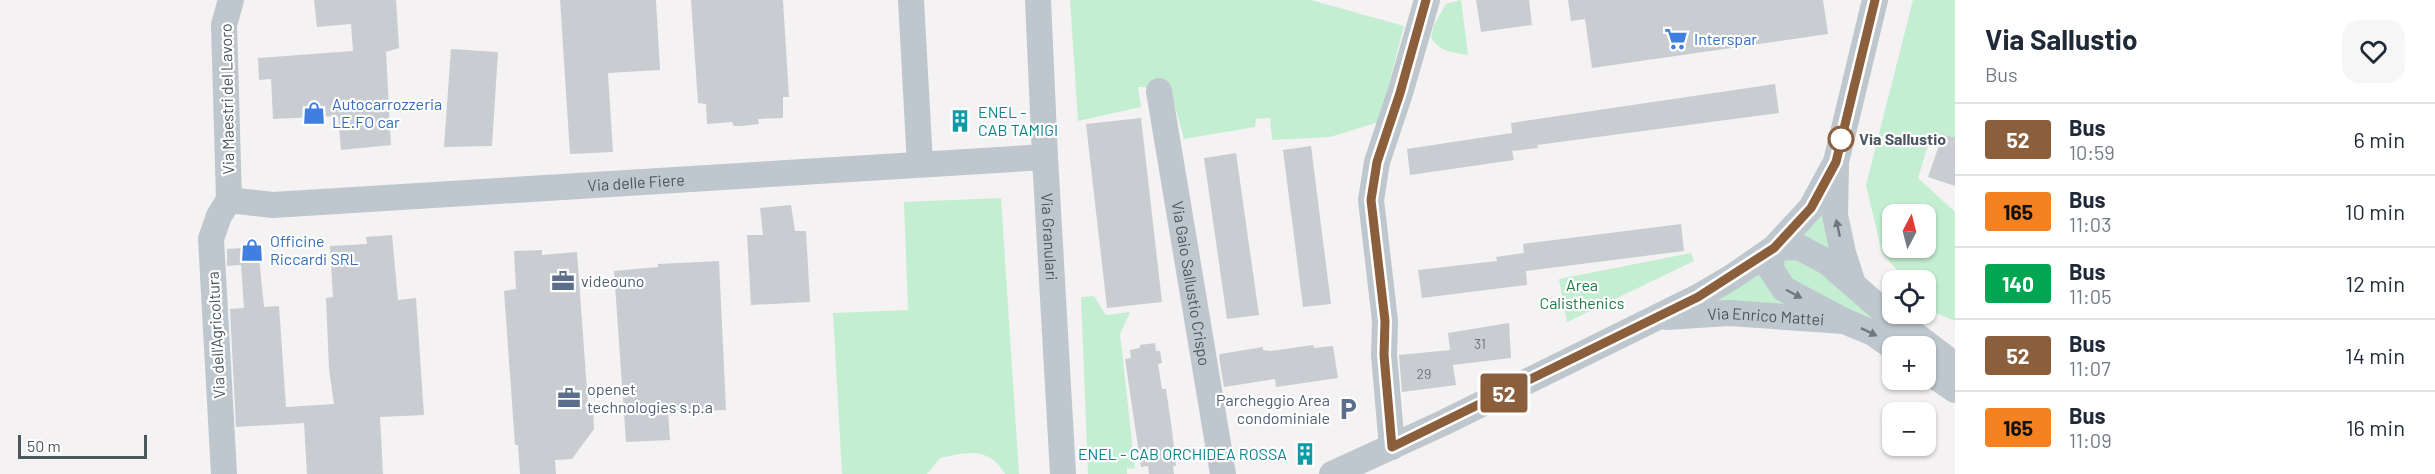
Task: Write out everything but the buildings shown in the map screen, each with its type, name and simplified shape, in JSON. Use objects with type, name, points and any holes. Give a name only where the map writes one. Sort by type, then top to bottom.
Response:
[{"type":"street","name":"Via Maestri del Lavoro","points":[[229,200],[224,25],[231,0]]},
{"type":"street","points":[[911,0],[920,164]]},
{"type":"street","name":"Via Granulari","points":[[1038,0],[1063,474]]},
{"type":"street","points":[[1392,447],[1384,355],[1385,321],[1371,200],[1377,162],[1400,93],[1426,0]]},
{"type":"street","points":[[1854,284],[1843,253],[1835,215],[1836,162],[1875,0]]},
{"type":"street","name":"Via Gaio Sallustio Crispo","points":[[1159,92],[1223,474]]},
{"type":"street","name":"Via delle Fiere","points":[[229,200],[273,205],[1045,157]]},
{"type":"street","points":[[1332,474],[1392,447],[1698,297],[1774,248],[1811,208],[1836,162]]},
{"type":"street","name":"Via dell'Agricoltura","points":[[224,474],[211,239],[219,216],[229,200]]},
{"type":"street","points":[[1774,248],[1799,247],[1827,262],[1880,308],[1955,366]]},
{"type":"street","name":"Via Enrico Mattei","points":[[1774,248],[1770,268],[1784,288],[1882,339]]},
{"type":"street","name":"Via Enrico Mattei","points":[[1652,318],[1729,313],[1844,321]]},
{"type":"street","points":[[1936,377],[1955,390]]},
{"type":"green space","points":[[1070,0],[1311,0],[1404,26],[1379,122],[1330,137],[1272,140],[1270,118],[1256,119],[1255,127],[1184,139],[1170,88],[1138,87],[1141,107],[1078,121]]},
{"type":"green space","points":[[1461,0],[1468,55],[1442,48],[1431,37],[1434,25],[1446,4]]},
{"type":"green space","points":[[1913,0],[1955,0],[1955,143],[1931,136],[1918,178],[1955,212],[1955,321],[1936,313],[1936,270],[1897,270],[1886,258],[1936,258],[1936,204],[1882,204],[1882,253],[1866,185]]},
{"type":"green space","points":[[1828,194],[1838,260],[1793,239]]},
{"type":"green space","points":[[1001,198],[1019,474],[1005,474],[999,465],[985,455],[968,453],[940,458],[927,474],[842,474],[833,313],[908,310],[904,202]]},
{"type":"green space","name":"Area Calisthenics","points":[[1691,253],[1694,261],[1567,322],[1559,279]]},
{"type":"green space","points":[[1782,255],[1797,255],[1882,319],[1882,324],[1889,324],[1905,336],[1887,336],[1790,282],[1779,267]]},
{"type":"green space","points":[[1762,261],[1815,313],[1682,311]]},
{"type":"green space","points":[[1094,296],[1106,315],[1130,312],[1120,334],[1135,469],[1127,468],[1127,474],[1088,474],[1081,297]]},
{"type":"bus line","name":"52","points":[[1426,0],[1400,93],[1377,162],[1371,200],[1385,321],[1384,355],[1392,447],[1698,297],[1774,248],[1797,226],[1811,208],[1836,162],[1875,0]]},
{"type":"place","name":"Interspar","points":[[1676,39]]},
{"type":"place","name":"Autocarrozzeria LE.FO car","points":[[314,113]]},
{"type":"place","name":"ENEL - CAB TAMIGI","points":[[960,121]]},
{"type":"place","name":"Via Sallustio","points":[[1841,139]]},
{"type":"place","name":"Officine Riccardi SRL","points":[[252,250]]},
{"type":"place","name":"videouno","points":[[563,281]]},
{"type":"place","name":"openet technologies s.p.a","points":[[569,398]]},
{"type":"place","name":"Parcheggio Area condominiale","points":[[1348,409]]},
{"type":"place","name":"ENEL - CAB ORCHIDEA ROSSA","points":[[1305,454]]}]
